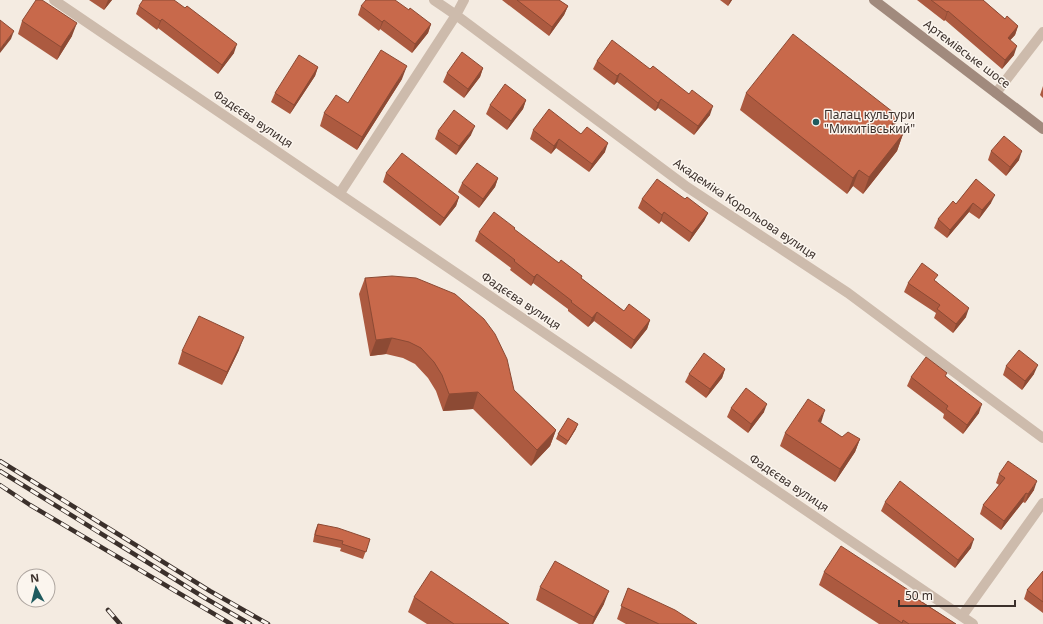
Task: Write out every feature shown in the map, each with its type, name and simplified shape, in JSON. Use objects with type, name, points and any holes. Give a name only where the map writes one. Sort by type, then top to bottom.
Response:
[{"type":"main road","name":"Артемівське шосе","points":[[874,0],[1043,129]]},
{"type":"street","name":"Фадєєва вулиця","points":[[54,0],[974,624]]},
{"type":"street","name":"Академіка Корольова вулиця","points":[[434,0],[687,187],[848,293],[1043,438]]},
{"type":"street","points":[[340,193],[456,15],[464,0]]},
{"type":"street","points":[[996,93],[1043,32]]},
{"type":"street","points":[[962,616],[1043,503]]},
{"type":"building","points":[[36,0],[42,0],[77,23],[61,47],[22,21]]},
{"type":"building","points":[[143,0],[174,0],[185,8],[187,6],[237,44],[222,65],[162,19],[160,21],[139,6]]},
{"type":"building","points":[[366,0],[395,0],[409,10],[410,8],[431,24],[415,44],[384,20],[382,22],[361,6]]},
{"type":"building","points":[[517,0],[559,0],[568,6],[552,27]]},
{"type":"building","points":[[931,0],[983,0],[1005,19],[1007,16],[1018,26],[1008,38],[1017,46],[1005,60],[948,11],[947,12]]},
{"type":"building","points":[[0,20],[14,31],[0,49]]},
{"type":"building","name":"Палац культури \"Микитівський\"","points":[[793,34],[898,116],[891,125],[903,134],[869,177],[859,170],[853,178],[746,93]]},
{"type":"building","points":[[612,40],[650,69],[653,66],[689,94],[692,90],[713,106],[698,126],[661,99],[658,103],[620,73],[617,76],[597,61]]},
{"type":"building","points":[[381,50],[407,66],[362,137],[324,113],[336,95],[348,103]]},
{"type":"building","points":[[462,52],[483,68],[468,89],[447,73]]},
{"type":"building","points":[[299,55],[318,67],[294,105],[275,93]]},
{"type":"building","points":[[505,84],[526,100],[511,121],[490,105]]},
{"type":"building","points":[[549,109],[581,134],[587,127],[608,143],[592,164],[559,139],[554,146],[533,130]]},
{"type":"building","points":[[454,110],[475,126],[459,146],[438,131]]},
{"type":"building","points":[[1004,136],[1022,151],[1010,167],[991,151]]},
{"type":"building","points":[[402,153],[459,197],[444,218],[386,173]]},
{"type":"building","points":[[477,163],[498,178],[483,199],[462,183]]},
{"type":"building","points":[[657,179],[685,199],[687,197],[708,213],[692,233],[664,212],[662,215],[642,199]]},
{"type":"building","points":[[976,179],[995,195],[982,210],[973,203],[950,230],[938,219],[953,201],[956,204]]},
{"type":"building","points":[[494,212],[559,263],[561,260],[582,276],[581,278],[624,311],[629,304],[650,320],[634,340],[597,312],[592,318],[537,274],[534,277],[479,232]]},
{"type":"building","points":[[922,263],[938,275],[934,280],[969,308],[956,324],[937,309],[940,305],[908,283]]},
{"type":"building","points":[[392,276],[416,278],[455,294],[484,319],[495,334],[507,359],[514,390],[556,430],[537,450],[478,392],[449,394],[442,375],[434,362],[421,348],[409,342],[392,338],[376,340],[365,278]]},
{"type":"building","points":[[199,316],[244,337],[227,372],[182,351]]},
{"type":"building","points":[[1019,350],[1038,365],[1025,381],[1006,366]]},
{"type":"building","points":[[704,353],[725,369],[710,389],[689,374]]},
{"type":"building","points":[[926,357],[947,373],[945,376],[982,404],[967,425],[946,409],[948,406],[911,377]]},
{"type":"building","points":[[746,388],[767,404],[751,424],[731,408]]},
{"type":"building","points":[[808,399],[825,410],[818,421],[842,437],[848,432],[860,439],[840,469],[785,433]]},
{"type":"building","points":[[568,418],[578,424],[568,441],[558,434]]},
{"type":"building","points":[[1008,461],[1037,481],[1028,494],[1026,493],[1004,521],[983,505],[1005,478],[999,474]]},
{"type":"building","points":[[900,481],[974,539],[958,560],[885,502]]},
{"type":"building","points":[[318,524],[338,528],[370,539],[366,552],[342,544],[343,541],[315,535]]},
{"type":"building","points":[[841,546],[919,597],[917,599],[956,624],[909,624],[903,620],[902,623],[824,572]]},
{"type":"building","points":[[555,561],[609,591],[594,617],[540,587]]},
{"type":"building","points":[[431,571],[509,624],[454,624],[414,597]]},
{"type":"building","points":[[1043,571],[1043,602],[1027,590]]},
{"type":"building","points":[[628,588],[675,610],[697,624],[659,624],[621,606]]},
{"type":"railway","points":[[0,461],[210,591],[268,624]]},
{"type":"railway","points":[[0,471],[205,598],[250,624]]},
{"type":"railway","points":[[0,485],[30,505],[231,624]]},
{"type":"railway","points":[[108,610],[120,624]]},
{"type":"place","name":"Палац культури \"Микитівський\"","points":[[816,122]]}]
